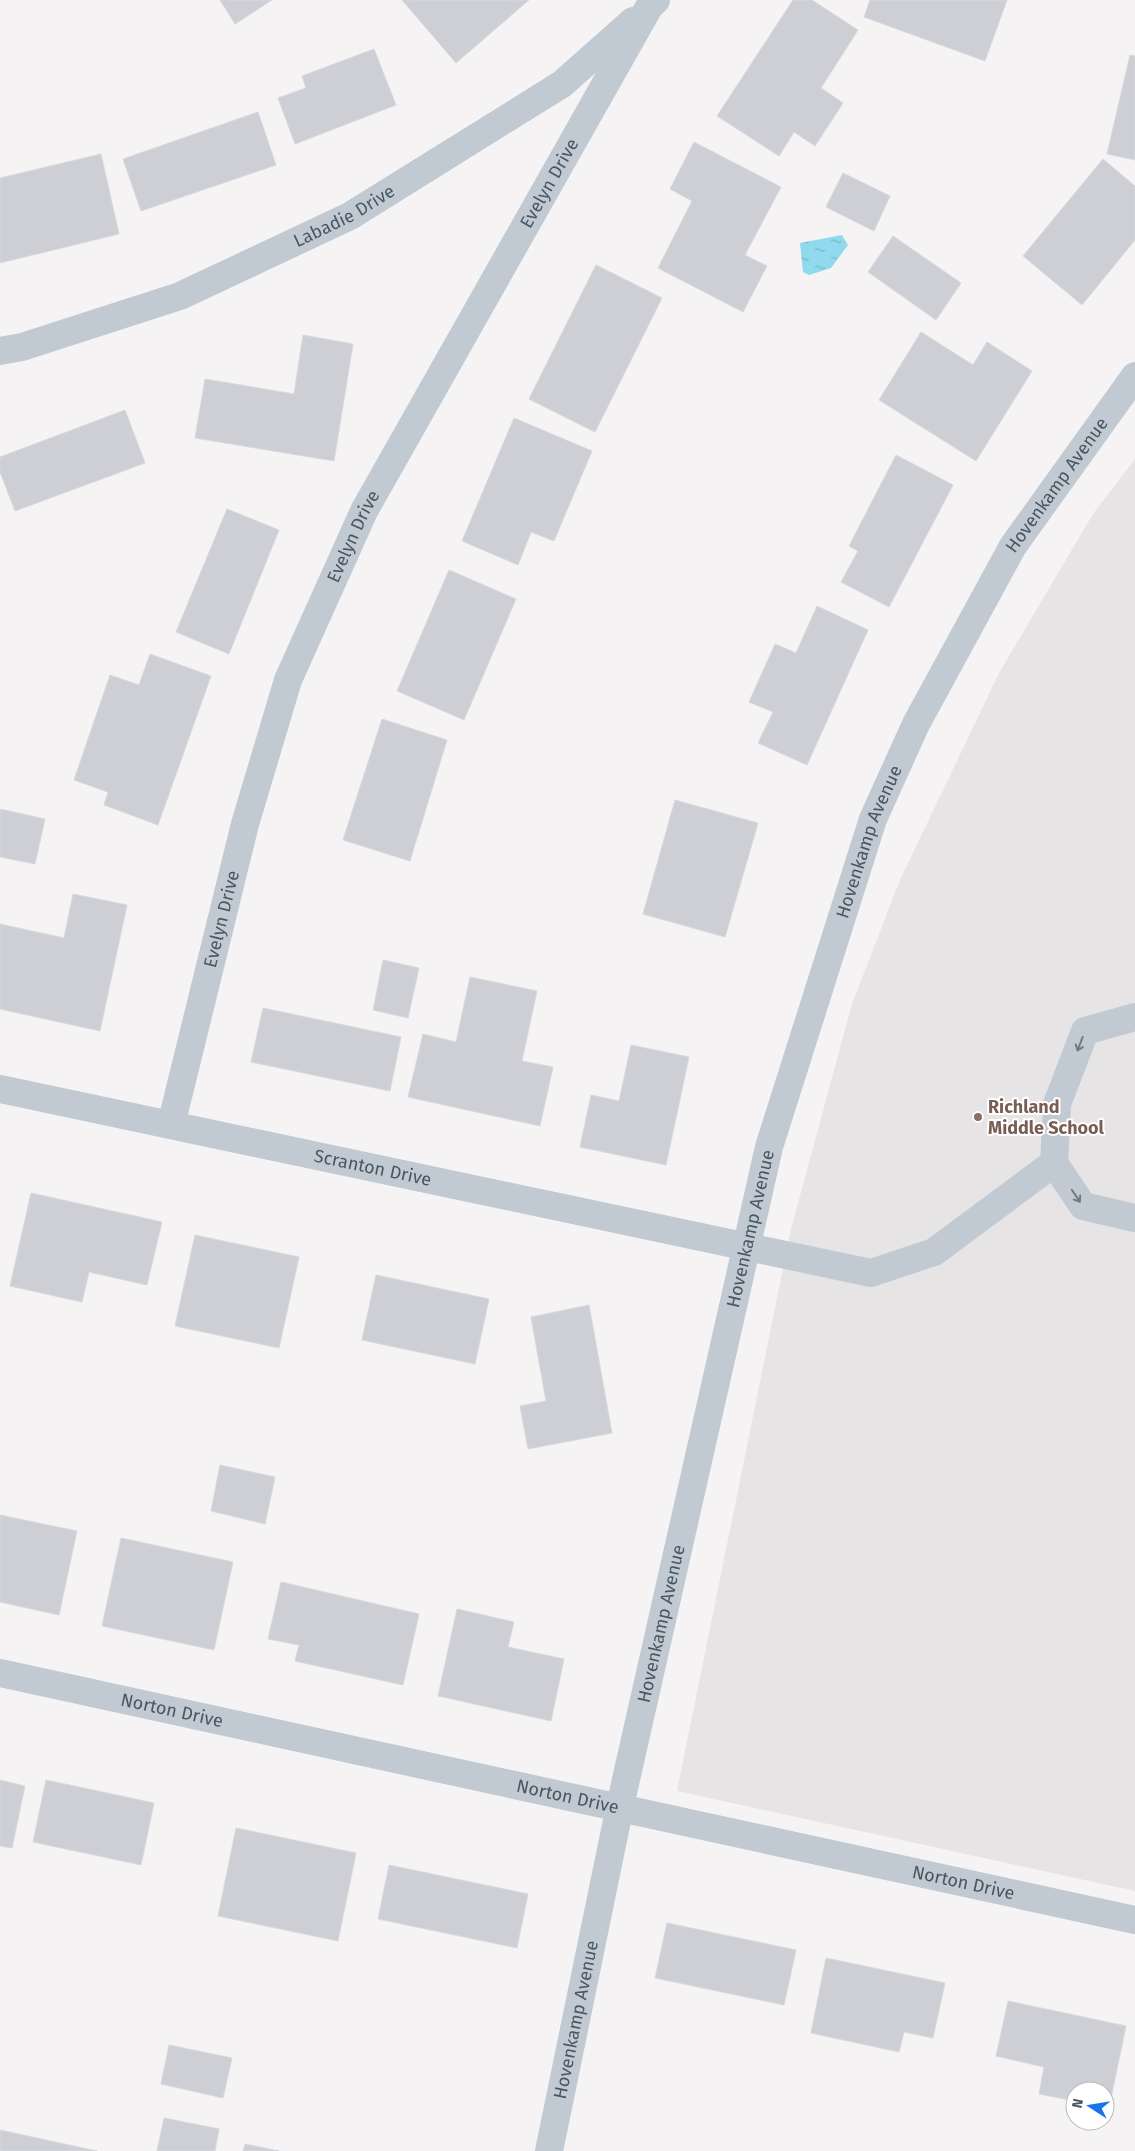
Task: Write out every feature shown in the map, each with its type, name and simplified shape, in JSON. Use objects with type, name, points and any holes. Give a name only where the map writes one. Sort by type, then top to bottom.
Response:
[{"type":"street","name":"Labadie Drive","points":[[0,351],[22,347],[180,296],[350,216],[562,84],[652,4]]},
{"type":"street","name":"Evelyn Drive","points":[[172,1126],[245,824],[288,680],[364,511],[652,4]]},
{"type":"street","name":"Hovenkamp Avenue","points":[[549,2151],[620,1806],[769,1147],[877,810],[916,724],[1013,546],[1135,376]]},
{"type":"street","points":[[1135,1017],[1085,1031],[1057,1104],[1054,1163],[1082,1206],[1135,1218]]},
{"type":"street","name":"Scranton Drive","points":[[0,1089],[871,1273],[934,1252],[1054,1163]]},
{"type":"street","name":"Norton Drive","points":[[0,1673],[620,1806],[1135,1920]]},
{"type":"shaded area","name":"Richland Middle School","points":[[1135,459],[1135,1891],[677,1791],[791,1229],[852,1004],[900,880],[999,673],[1093,514]]},
{"type":"water","points":[[842,235],[848,245],[831,268],[809,275],[803,272],[800,243]]},
{"type":"building","points":[[220,0],[272,0],[235,24]]},
{"type":"building","points":[[402,0],[529,0],[456,63]]},
{"type":"building","points":[[793,0],[812,0],[858,30],[821,88],[843,103],[815,146],[794,132],[779,156],[717,116]]},
{"type":"building","points":[[870,0],[1007,0],[985,61],[864,17]]},
{"type":"building","points":[[374,49],[396,105],[295,144],[278,98],[306,88],[302,76]]},
{"type":"building","points":[[1130,55],[1135,56],[1135,160],[1107,154]]},
{"type":"building","points":[[258,112],[276,165],[141,211],[123,159]]},
{"type":"building","points":[[694,142],[781,187],[745,255],[767,266],[743,312],[658,268],[692,201],[670,189]]},
{"type":"building","points":[[101,154],[119,234],[0,263],[0,178]]},
{"type":"building","points":[[1103,159],[1135,186],[1135,240],[1082,305],[1023,256]]},
{"type":"building","points":[[843,173],[890,196],[874,231],[826,207]]},
{"type":"building","points":[[893,236],[961,283],[936,320],[868,272]]},
{"type":"building","points":[[596,265],[662,298],[595,432],[529,399]]},
{"type":"building","points":[[921,332],[973,365],[987,342],[1032,371],[976,461],[879,400]]},
{"type":"building","points":[[303,335],[353,344],[334,461],[195,438],[205,379],[294,394]]},
{"type":"building","points":[[125,410],[145,463],[15,511],[0,472],[0,457]]},
{"type":"building","points":[[514,418],[592,451],[554,541],[531,532],[518,565],[462,541]]},
{"type":"building","points":[[896,455],[953,485],[889,607],[841,582],[858,551],[849,546]]},
{"type":"building","points":[[227,509],[279,530],[229,654],[176,632]]},
{"type":"building","points":[[449,570],[516,599],[464,720],[397,691]]},
{"type":"building","points":[[817,606],[868,630],[807,765],[758,743],[773,712],[749,702],[775,644],[796,653]]},
{"type":"building","points":[[150,654],[211,676],[158,825],[104,805],[108,792],[74,780],[110,675],[139,685]]},
{"type":"building","points":[[382,719],[447,740],[410,861],[343,840]]},
{"type":"building","points":[[675,800],[758,823],[725,937],[643,914]]},
{"type":"building","points":[[0,809],[45,819],[35,864],[0,857]]},
{"type":"building","points":[[73,894],[127,905],[100,1031],[0,1009],[0,924],[64,938]]},
{"type":"building","points":[[383,960],[419,968],[408,1018],[373,1010]]},
{"type":"building","points":[[470,977],[537,991],[522,1061],[553,1067],[540,1126],[408,1097],[423,1034],[456,1042]]},
{"type":"building","points":[[263,1008],[401,1037],[390,1091],[251,1062]]},
{"type":"building","points":[[631,1045],[689,1057],[666,1165],[580,1147],[591,1095],[619,1101]]},
{"type":"building","points":[[31,1193],[162,1222],[147,1285],[89,1272],[82,1302],[10,1286]]},
{"type":"building","points":[[195,1235],[299,1257],[279,1348],[175,1326]]},
{"type":"building","points":[[376,1275],[489,1299],[475,1364],[362,1340]]},
{"type":"building","points":[[589,1305],[612,1433],[528,1449],[520,1406],[546,1401],[531,1317]]},
{"type":"building","points":[[220,1465],[275,1477],[265,1524],[211,1511]]},
{"type":"building","points":[[0,1515],[77,1531],[59,1615],[0,1602]]},
{"type":"building","points":[[121,1538],[233,1562],[214,1650],[102,1626]]},
{"type":"building","points":[[281,1582],[419,1614],[403,1685],[295,1661],[299,1645],[268,1639]]},
{"type":"building","points":[[457,1609],[514,1622],[508,1647],[564,1659],[551,1721],[438,1696]]},
{"type":"building","points":[[0,1780],[25,1786],[12,1848],[0,1846]]},
{"type":"building","points":[[46,1780],[154,1803],[141,1865],[33,1842]]},
{"type":"building","points":[[236,1828],[356,1853],[338,1941],[218,1916]]},
{"type":"building","points":[[389,1865],[528,1894],[517,1948],[378,1919]]},
{"type":"building","points":[[667,1923],[796,1950],[784,2005],[655,1978]]},
{"type":"building","points":[[826,1958],[945,1983],[933,2038],[904,2032],[899,2052],[811,2033]]},
{"type":"building","points":[[1008,2001],[1126,2026],[1115,2081],[1065,2081],[1065,2099],[1039,2094],[1044,2067],[996,2056]]},
{"type":"building","points":[[169,2045],[232,2058],[223,2098],[161,2084]]},
{"type":"building","points":[[164,2118],[219,2129],[215,2151],[157,2151]]},
{"type":"building","points":[[0,2130],[97,2151],[0,2151]]},
{"type":"building","points":[[245,2144],[279,2151],[243,2151]]},
{"type":"place","name":"Richland Middle School","points":[[978,1117]]}]
